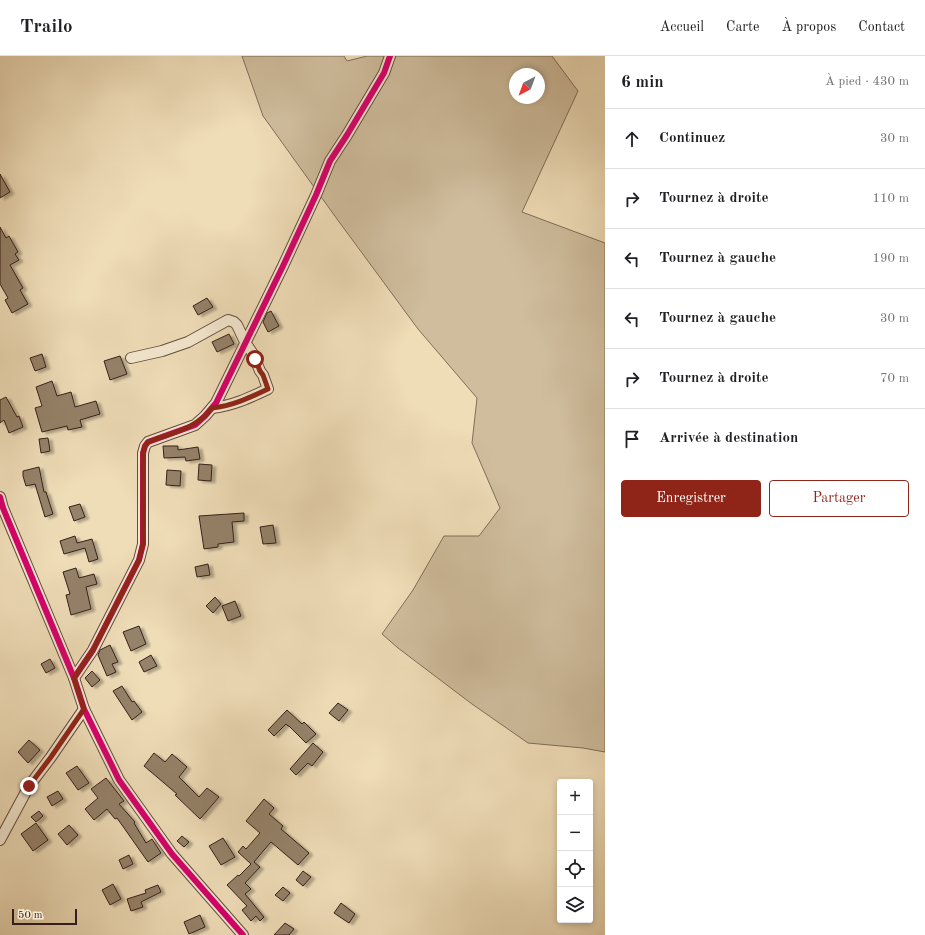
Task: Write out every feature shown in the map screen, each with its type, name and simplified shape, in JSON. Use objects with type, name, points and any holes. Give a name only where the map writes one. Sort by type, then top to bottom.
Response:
[{"type":"street","points":[[74,678],[93,650],[139,560],[143,544],[143,453],[145,446],[148,442],[195,425],[206,416],[216,403],[313,202],[330,161],[384,73],[390,56]]},
{"type":"street","points":[[131,358],[162,351],[188,342],[228,320],[234,322],[253,354],[268,389],[237,403],[225,407],[212,408]]},
{"type":"street","points":[[0,497],[3,508],[74,678],[84,709],[118,780],[172,854],[243,935]]},
{"type":"street","points":[[0,840],[29,786],[84,709]]},
{"type":"shaded area","points":[[242,56],[344,56],[347,61],[367,56],[552,56],[578,91],[522,212],[605,243],[605,752],[583,748],[528,743],[472,704],[398,648],[382,634],[413,590],[444,536],[479,536],[500,508],[472,443],[477,398],[418,329],[263,116]]},
{"type":"building","points":[[0,174],[10,192],[0,198]]},
{"type":"building","points":[[0,227],[6,238],[9,236],[18,252],[15,254],[19,260],[10,265],[23,288],[20,290],[28,304],[12,313],[5,300],[8,298],[0,284]]},
{"type":"building","points":[[207,298],[213,307],[198,315],[193,306]]},
{"type":"building","points":[[271,311],[279,326],[268,332],[263,322],[267,313]]},
{"type":"building","points":[[229,334],[234,344],[217,352],[212,342]]},
{"type":"building","points":[[42,354],[46,367],[35,371],[30,358]]},
{"type":"building","points":[[120,356],[127,374],[110,380],[104,361]]},
{"type":"building","points":[[52,381],[57,396],[71,392],[75,407],[96,401],[100,414],[80,420],[82,427],[68,430],[67,426],[42,432],[35,408],[42,406],[36,387]]},
{"type":"building","points":[[6,397],[17,417],[19,416],[23,427],[9,433],[4,420],[0,423],[0,400]]},
{"type":"building","points":[[48,438],[50,451],[41,453],[39,439]]},
{"type":"building","points":[[163,446],[178,446],[178,450],[198,447],[200,459],[186,461],[185,457],[164,458]]},
{"type":"building","points":[[199,464],[212,465],[211,481],[198,480]]},
{"type":"building","points":[[39,467],[44,492],[46,492],[53,514],[45,517],[35,484],[26,486],[23,476],[23,471]]},
{"type":"building","points":[[167,470],[181,471],[180,486],[166,485]]},
{"type":"building","points":[[80,504],[85,517],[74,521],[69,507]]},
{"type":"building","points":[[244,513],[244,521],[232,522],[234,542],[218,544],[218,547],[204,549],[199,516]]},
{"type":"building","points":[[273,525],[276,543],[263,544],[260,527]]},
{"type":"building","points":[[75,536],[77,543],[92,539],[98,559],[89,562],[85,548],[64,554],[60,541]]},
{"type":"building","points":[[208,564],[210,575],[197,577],[195,567]]},
{"type":"building","points":[[76,568],[79,578],[94,574],[97,584],[86,587],[91,609],[71,615],[66,595],[70,594],[63,572]]},
{"type":"building","points":[[215,597],[221,604],[213,613],[206,606]]},
{"type":"building","points":[[235,601],[241,616],[228,621],[222,606]]},
{"type":"building","points":[[139,626],[146,644],[131,651],[123,632]]},
{"type":"building","points":[[110,645],[118,662],[112,664],[116,672],[107,676],[98,655],[100,650]]},
{"type":"building","points":[[151,655],[157,666],[144,672],[139,662]]},
{"type":"building","points":[[50,659],[55,668],[46,673],[41,664]]},
{"type":"building","points":[[92,671],[100,680],[92,687],[85,678]]},
{"type":"building","points":[[122,686],[132,702],[134,701],[142,712],[132,720],[113,691]]},
{"type":"building","points":[[338,703],[348,710],[339,721],[329,713]]},
{"type":"building","points":[[287,710],[302,724],[304,722],[316,734],[306,743],[286,724],[274,736],[268,730]]},
{"type":"building","points":[[29,740],[40,750],[28,763],[18,752]]},
{"type":"building","points":[[313,743],[323,752],[312,766],[308,763],[296,775],[290,769]]},
{"type":"building","points":[[154,753],[165,762],[172,754],[187,767],[179,777],[199,797],[207,788],[219,797],[200,819],[175,795],[177,794],[144,766]]},
{"type":"building","points":[[77,766],[89,783],[78,790],[66,773]]},
{"type":"building","points":[[106,778],[124,801],[119,804],[135,822],[134,823],[146,843],[152,839],[161,853],[148,862],[117,818],[115,819],[107,809],[94,820],[85,809],[98,798],[91,789]]},
{"type":"building","points":[[58,791],[63,799],[52,806],[47,797]]},
{"type":"building","points":[[264,799],[274,808],[269,814],[283,826],[281,829],[309,853],[298,865],[271,842],[264,850],[254,862],[260,867],[245,883],[251,889],[245,894],[264,917],[260,921],[256,916],[251,921],[242,910],[247,906],[227,885],[251,864],[238,852],[243,846],[246,849],[260,833],[246,821]]},
{"type":"building","points":[[39,811],[43,816],[36,822],[31,817]]},
{"type":"building","points":[[36,823],[48,840],[33,851],[21,834]]},
{"type":"building","points":[[69,825],[78,835],[67,845],[58,834]]},
{"type":"building","points":[[182,836],[189,842],[184,847],[177,841]]},
{"type":"building","points":[[223,838],[235,857],[221,865],[209,846]]},
{"type":"building","points":[[129,855],[133,864],[123,869],[119,860]]},
{"type":"building","points":[[303,871],[311,877],[303,886],[296,880]]},
{"type":"building","points":[[113,884],[121,899],[110,905],[102,890]]},
{"type":"building","points":[[158,885],[161,892],[141,902],[143,907],[131,911],[127,899],[146,893],[145,890]]},
{"type":"building","points":[[283,887],[290,893],[283,901],[275,895]]},
{"type":"building","points":[[341,903],[355,914],[349,923],[334,913]]},
{"type":"building","points":[[200,915],[205,927],[189,934],[184,922]]},
{"type":"building","points":[[285,923],[294,929],[289,935],[274,935]]},
{"type":"cycle path","points":[[74,678],[93,650],[139,560],[143,544],[143,453],[145,446],[148,442],[195,425],[216,403],[283,266],[330,161],[384,73],[390,56]]},
{"type":"cycle path","points":[[0,497],[3,508],[74,678],[84,709],[119,780],[172,854],[243,935]]},
{"type":"route","points":[[29,786],[84,709],[74,678],[93,650],[139,560],[143,544],[143,453],[145,446],[148,442],[195,425],[206,416],[212,408],[225,407],[237,403],[268,389],[255,359]]}]
